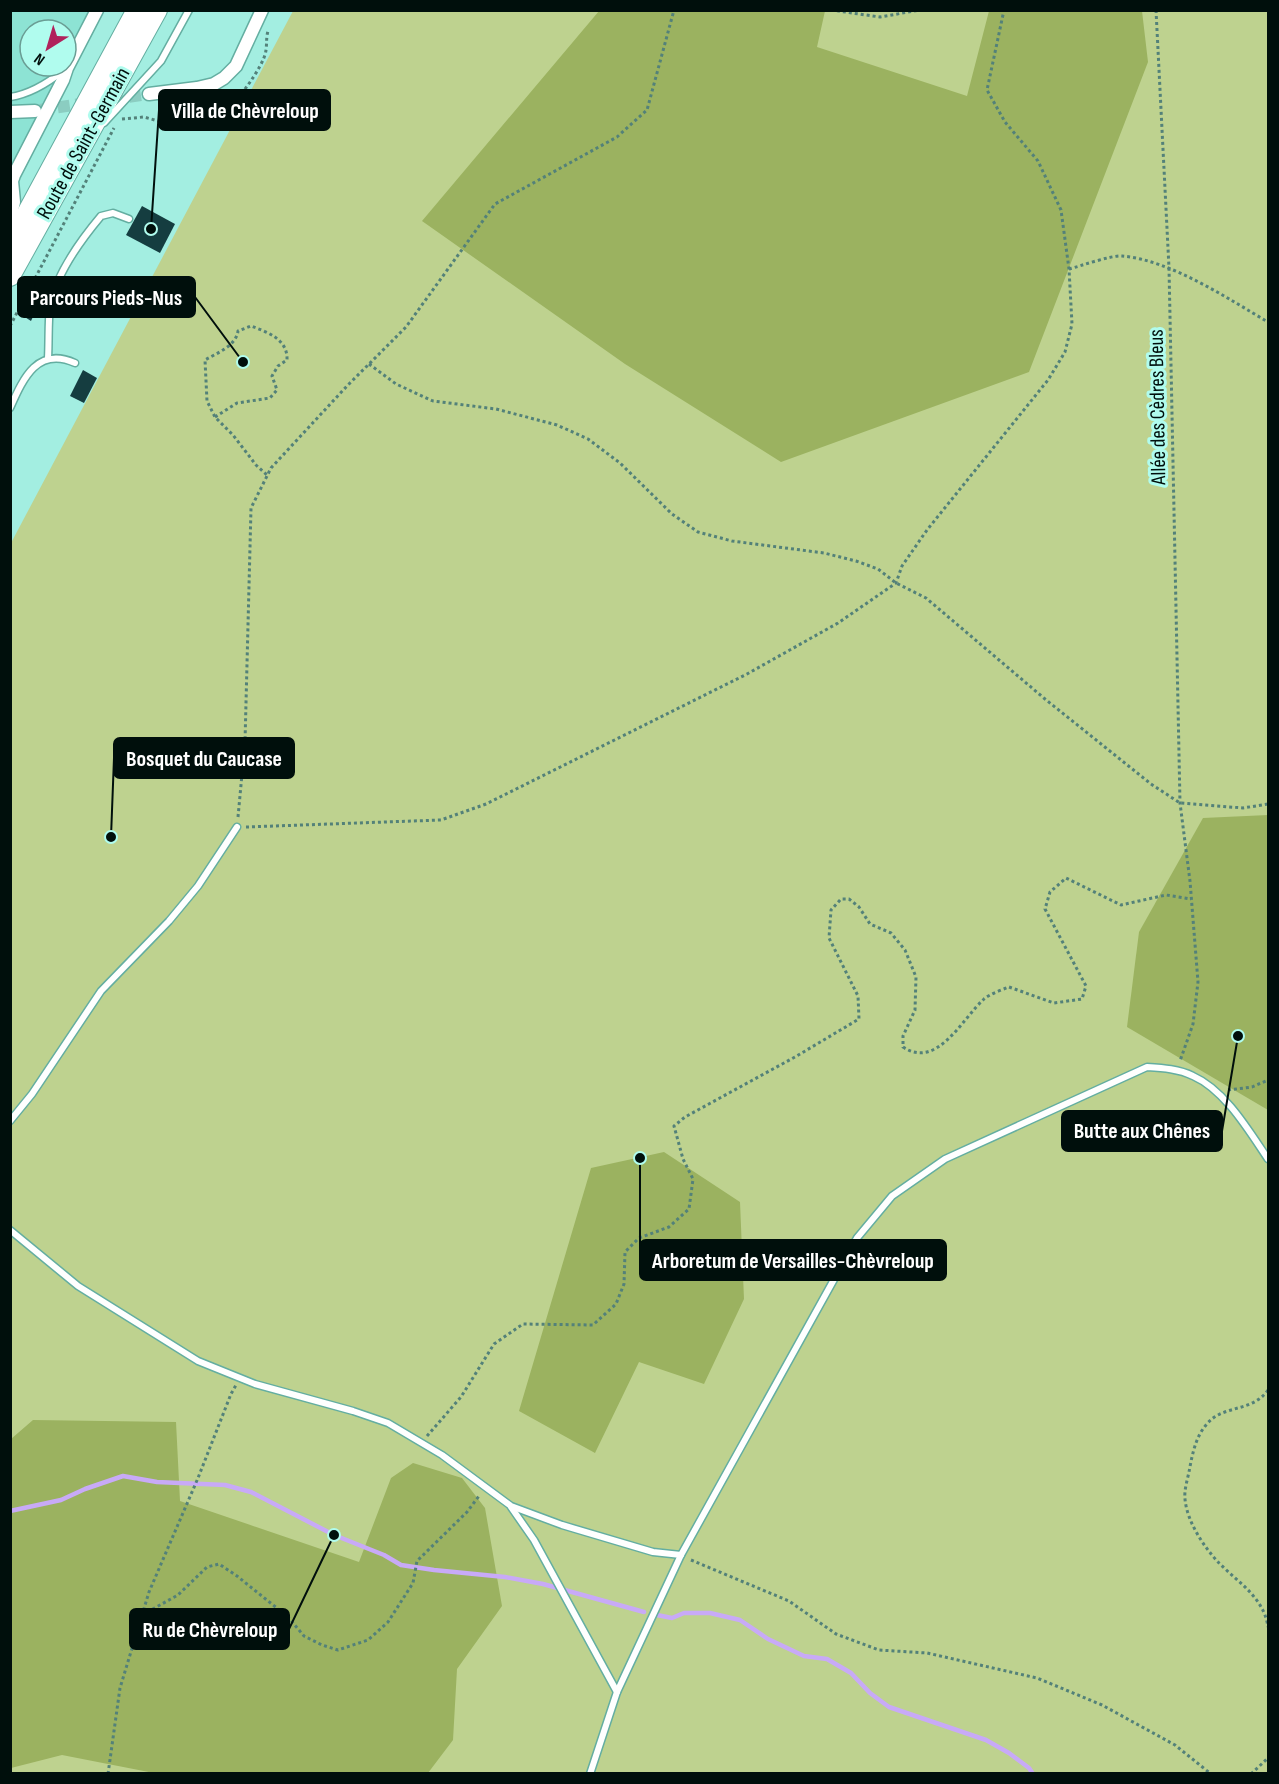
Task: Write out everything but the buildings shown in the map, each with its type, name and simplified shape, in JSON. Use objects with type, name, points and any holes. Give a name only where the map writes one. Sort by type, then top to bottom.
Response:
[{"type":"main road","name":"Route de Saint-Germain","points":[[10,245],[137,10]]},
{"type":"main road","name":"Route de Saint-Germain","points":[[10,276],[157,10]]},
{"type":"street","points":[[78,47],[97,10]]},
{"type":"street","points":[[149,94],[197,88],[214,84],[224,78],[236,66],[256,26],[259,12]]},
{"type":"street","points":[[10,218],[14,202],[11,181],[64,78]]},
{"type":"street","points":[[10,112],[35,111]]},
{"type":"lane","points":[[77,153],[161,62],[189,10]]},
{"type":"lane","points":[[10,97],[23,95],[55,78]]},
{"type":"lane","points":[[48,358],[50,305],[59,279],[101,216],[113,213],[129,219]]},
{"type":"lane","points":[[10,408],[34,366],[48,358],[63,357],[75,363]]},
{"type":"lane","points":[[10,1121],[32,1094],[102,991],[169,921],[198,886],[237,827]]},
{"type":"lane","points":[[590,1773],[617,1692],[681,1555],[857,1238],[892,1196],[945,1159],[1147,1067],[1177,1070],[1195,1076],[1228,1102],[1269,1159]]},
{"type":"lane","points":[[10,1230],[78,1286],[198,1361],[240,1379],[388,1423],[422,1441],[511,1506],[562,1525],[653,1552],[681,1555]]},
{"type":"lane","points":[[511,1506],[534,1540],[617,1692]]},
{"type":"path","points":[[674,10],[647,110],[617,137],[495,204],[406,327],[271,468],[267,475],[251,508],[245,742],[237,827],[441,820],[486,804],[747,674],[838,623],[896,583],[902,566],[927,530],[1048,380],[1065,352],[1072,324],[1069,269],[1061,210],[1038,161],[1005,123],[987,90],[1004,10]]},
{"type":"path","points":[[831,10],[880,17],[920,10]]},
{"type":"path","name":"Allée des Cèdres Bleus","points":[[1156,10],[1169,268],[1180,803],[1198,982],[1193,1024],[1177,1070]]},
{"type":"path","points":[[10,326],[119,120],[144,117],[158,121],[221,119],[250,83],[267,51]]},
{"type":"path","points":[[1069,269],[1121,256],[1169,268],[1223,295],[1269,322]]},
{"type":"path","points":[[215,417],[237,402],[270,398],[277,390],[272,376],[278,366],[286,360],[287,354],[284,345],[270,333],[251,326],[238,331],[232,344],[205,360],[207,401],[215,417],[267,475]]},
{"type":"path","points":[[369,364],[396,384],[433,401],[496,409],[557,425],[588,439],[620,463],[672,514],[698,532],[732,541],[824,553],[878,569],[896,583],[926,598],[1045,699],[1151,784],[1180,803],[1243,808],[1269,804]]},
{"type":"path","points":[[422,1441],[461,1397],[494,1344],[523,1324],[593,1325],[616,1304],[624,1284],[625,1252],[639,1238],[669,1227],[689,1209],[693,1179],[683,1159],[674,1126],[684,1117],[795,1058],[859,1018],[858,996],[829,938],[831,910],[841,899],[849,899],[859,907],[870,924],[891,933],[905,950],[916,978],[915,1010],[903,1036],[903,1047],[912,1053],[932,1051],[948,1039],[985,998],[1009,987],[1054,1003],[1082,999],[1086,986],[1045,909],[1050,892],[1066,878],[1121,905],[1166,895],[1191,899]]},
{"type":"path","points":[[1214,1091],[1252,1087],[1269,1080]]},
{"type":"path","points":[[108,1773],[120,1688],[149,1592],[231,1394],[240,1379]]},
{"type":"path","points":[[1269,1390],[1251,1405],[1219,1413],[1206,1424],[1197,1439],[1191,1459],[1185,1497],[1188,1515],[1200,1538],[1219,1563],[1248,1589],[1267,1615],[1269,1628]]},
{"type":"path","points":[[142,1615],[178,1595],[207,1567],[219,1564],[288,1617],[304,1636],[338,1650],[368,1640],[388,1622],[413,1583],[417,1561],[466,1512],[486,1487]]},
{"type":"path","points":[[681,1555],[789,1601],[836,1634],[879,1650],[927,1653],[1037,1678],[1102,1704],[1175,1745],[1211,1773]]},
{"type":"path","points":[[1251,1773],[1269,1758]]},
{"type":"shaded area","points":[[11,11],[94,11],[78,42],[78,18],[18,18],[18,78],[60,78],[11,172]]},
{"type":"shaded area","points":[[293,11],[1268,11],[1268,1773],[11,1774],[11,543]]},
{"type":"shaded area","points":[[599,11],[825,11],[817,47],[967,96],[989,11],[1142,11],[1148,62],[1029,372],[781,462],[625,364],[422,221]]},
{"type":"shaded area","points":[[1268,815],[1268,1110],[1127,1027],[1139,932],[1203,818]]},
{"type":"shaded area","points":[[664,1152],[740,1202],[744,1299],[704,1384],[639,1362],[595,1453],[519,1411],[591,1168]]},
{"type":"shaded area","points":[[33,1420],[176,1422],[180,1501],[359,1562],[391,1478],[413,1463],[462,1478],[485,1508],[502,1606],[457,1669],[453,1740],[428,1773],[159,1774],[62,1755],[11,1768],[11,1439]]},
{"type":"waterway","points":[[10,1511],[61,1500],[123,1476],[157,1482],[225,1485],[251,1492],[334,1535],[384,1555],[401,1565],[505,1577],[543,1584],[644,1612]]},
{"type":"waterway","points":[[657,1615],[672,1618],[684,1613],[710,1613],[740,1620],[768,1639],[804,1656],[827,1659],[851,1673],[870,1693],[889,1707],[986,1740],[1009,1753],[1029,1768],[1033,1774]]},
{"type":"tunnel","points":[[40,110],[149,94]]},
{"type":"place","name":"Villa de Chèvreloup","points":[[151,229]]},
{"type":"place","name":"Parcours Pieds-Nus","points":[[243,362]]},
{"type":"place","name":"Bosquet du Caucase","points":[[111,837]]},
{"type":"place","name":"Butte aux Chênes","points":[[1238,1036]]},
{"type":"place","name":"Arboretum de Versailles-Chèvreloup","points":[[640,1158]]},
{"type":"place","name":"Ru de Chèvreloup","points":[[334,1535]]}]
